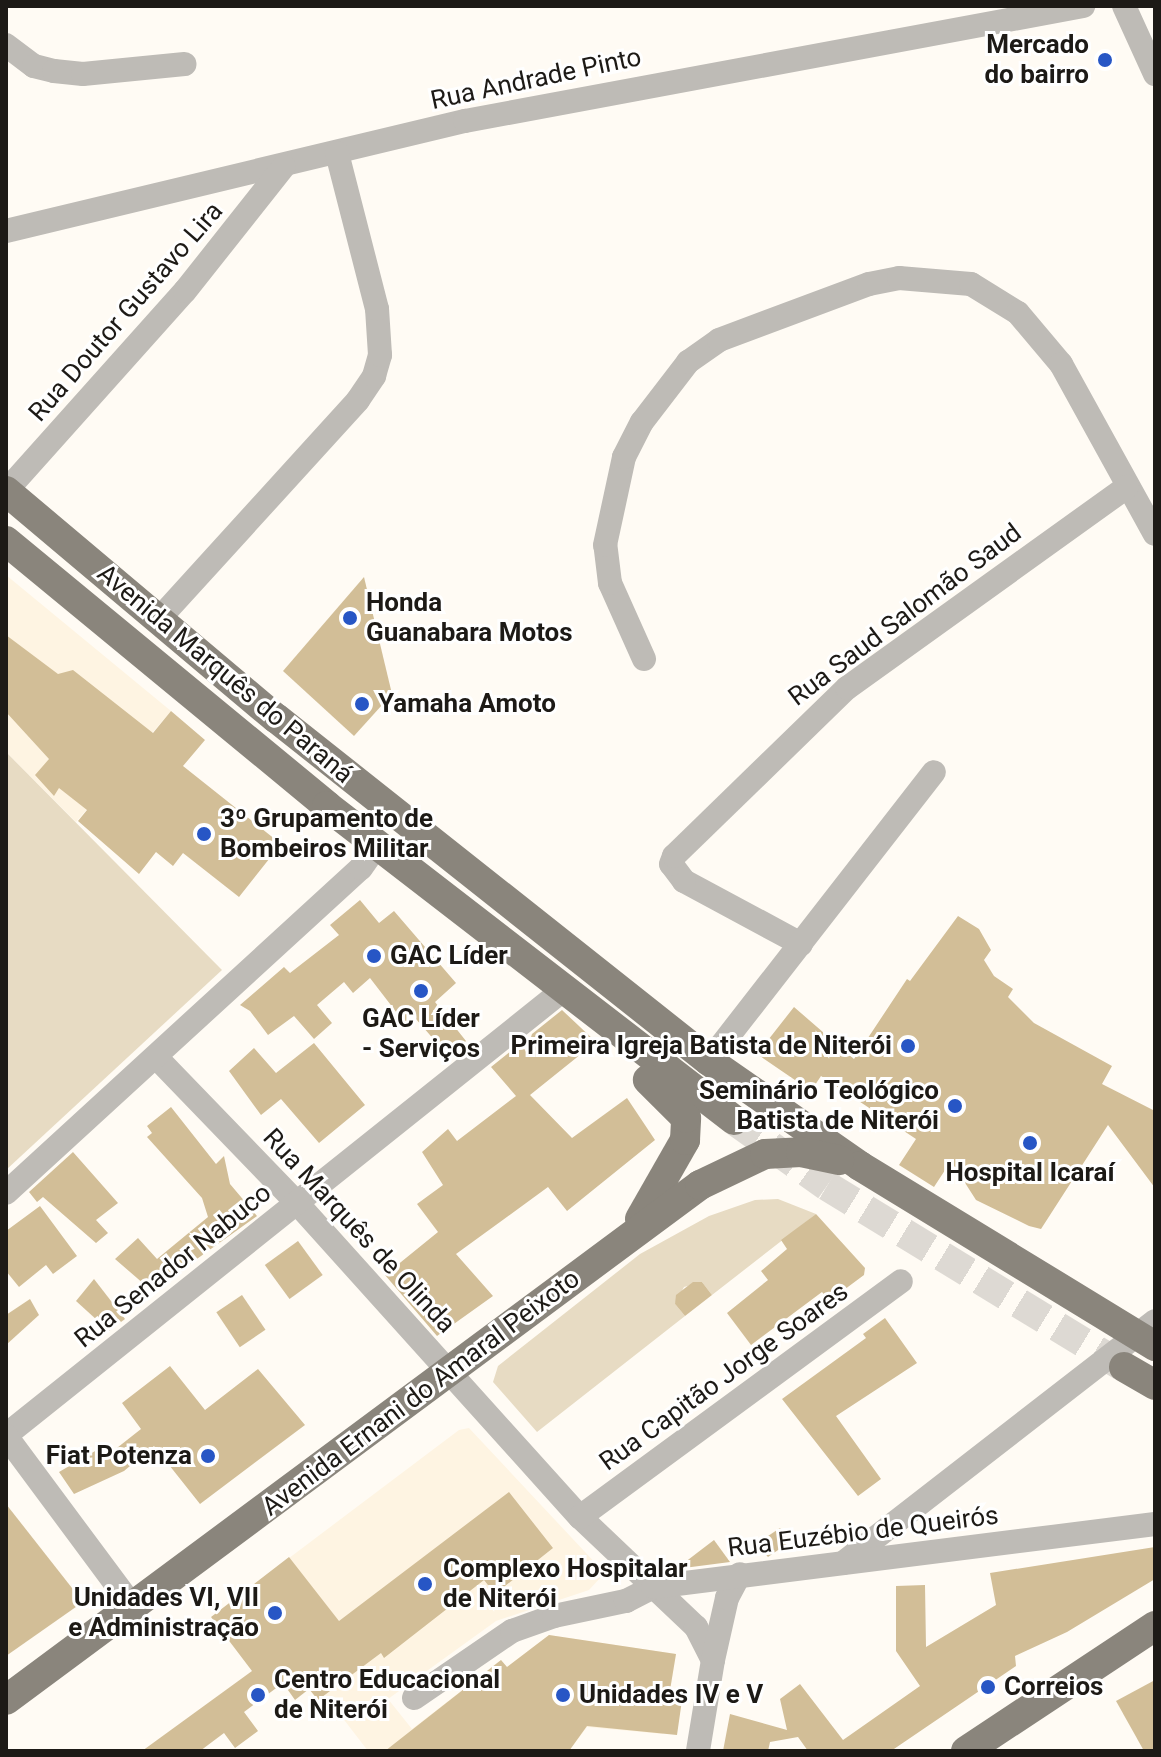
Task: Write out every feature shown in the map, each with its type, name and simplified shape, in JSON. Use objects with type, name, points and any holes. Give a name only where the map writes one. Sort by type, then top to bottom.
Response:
[{"type":"main road","name":"Avenida Marquês do Paraná","points":[[6,491],[276,718],[709,1061],[860,1166],[1149,1334]]},
{"type":"main road","name":"Avenida Marquês do Paraná","points":[[6,541],[244,755],[377,845],[573,1000],[734,1120]]},
{"type":"main road","points":[[244,755],[276,718]]},
{"type":"main road","points":[[377,845],[400,818]]},
{"type":"main road","points":[[573,1000],[600,1042],[676,1102],[686,1118],[685,1140],[674,1168],[624,1239]]},
{"type":"main road","name":"Avenida Ernani do Amaral Peixoto","points":[[6,1700],[451,1374],[624,1239],[700,1185],[765,1154],[801,1152],[860,1166]]},
{"type":"main road","points":[[1124,1367],[1155,1385]]},
{"type":"main road","points":[[966,1751],[1155,1626]]},
{"type":"street","name":"Rua Andrade Pinto","points":[[6,231],[337,153],[671,80],[1083,6]]},
{"type":"street","points":[[1124,6],[1155,74]]},
{"type":"street","points":[[6,45],[34,66],[83,74],[185,64]]},
{"type":"street","points":[[158,620],[358,400],[374,376],[380,355],[377,309],[337,153]]},
{"type":"street","name":"Rua Doutor Gustavo Lira","points":[[6,491],[185,291],[284,166]]},
{"type":"street","points":[[644,659],[610,583],[605,545],[624,457],[663,390],[688,362],[719,340],[811,302],[899,278],[971,284],[1000,299],[1041,334],[1155,534]]},
{"type":"street","name":"Rua Saud Salomão Saud","points":[[801,944],[684,881],[671,864],[674,856],[847,688],[1127,487]]},
{"type":"street","points":[[709,1061],[934,772]]},
{"type":"street","points":[[6,1193],[361,868],[377,845]]},
{"type":"street","name":"Rua Senador Nabuco","points":[[6,1435],[297,1203],[573,1000]]},
{"type":"street","name":"Rua Marquês de Olinda","points":[[156,1057],[297,1203],[580,1517],[696,1627],[713,1660]]},
{"type":"street","name":"Rua Capitão Jorge Soares","points":[[580,1517],[901,1281]]},
{"type":"street","points":[[841,1564],[1149,1334]]},
{"type":"street","points":[[6,1435],[133,1607]]},
{"type":"street","points":[[903,1516],[901,1534],[917,1555]]},
{"type":"street","name":"Rua Euzébio de Queirós","points":[[414,1698],[512,1631],[554,1616],[626,1601],[653,1587],[1155,1524]]},
{"type":"street","points":[[698,1751],[727,1598],[740,1574]]},
{"type":"shaded area","points":[[6,575],[171,711],[76,822],[6,752]]},
{"type":"shaded area","points":[[6,752],[222,970],[6,1170]]},
{"type":"shaded area","points":[[778,1199],[816,1214],[712,1295],[702,1282],[684,1287],[675,1304],[685,1316],[537,1432],[493,1382],[498,1366],[640,1254],[709,1216],[755,1200]]},
{"type":"shaded area","name":"Complexo Hospitalar de Niterói","points":[[469,1428],[600,1568],[601,1577],[589,1590],[496,1621],[388,1699],[412,1729],[501,1660],[507,1667],[549,1635],[676,1654],[663,1734],[587,1727],[569,1751],[368,1751],[325,1695],[318,1700],[270,1637],[232,1601],[459,1430]]},
{"type":"building","name":"Honda Guanabara Motos","points":[[364,577],[392,694],[354,736],[283,671]]},
{"type":"building","points":[[6,635],[58,674],[73,670],[153,733],[171,711],[205,740],[183,766],[281,844],[239,897],[183,853],[173,866],[156,852],[139,874],[78,821],[87,810],[59,788],[54,796],[35,775],[49,759],[6,712]]},
{"type":"building","points":[[360,900],[379,923],[394,911],[456,983],[435,1002],[466,1041],[449,1057],[416,1019],[407,1026],[370,978],[353,993],[344,982],[317,1005],[332,1023],[314,1039],[294,1016],[268,1035],[250,1011],[240,1005],[284,967],[290,973],[339,935],[330,925]]},
{"type":"building","points":[[958,916],[979,929],[991,950],[984,960],[994,976],[1013,989],[1008,997],[1034,1023],[1112,1066],[1102,1084],[1155,1111],[1155,1188],[1108,1125],[1041,1229],[1029,1226],[976,1200],[951,1161],[934,1187],[899,1165],[916,1139],[821,1076],[811,1091],[757,1054],[794,1007],[854,1059],[907,979],[910,981]]},
{"type":"building","points":[[562,1010],[596,1042],[530,1095],[572,1138],[627,1098],[655,1140],[567,1211],[548,1187],[456,1254],[493,1296],[437,1336],[385,1275],[438,1232],[417,1204],[443,1185],[422,1152],[448,1129],[457,1141],[516,1096],[491,1067],[521,1043],[526,1052],[532,1034]]},
{"type":"building","points":[[314,1043],[365,1105],[319,1143],[281,1099],[261,1115],[229,1071],[254,1048],[276,1073]]},
{"type":"building","points":[[171,1107],[216,1164],[224,1156],[230,1184],[257,1216],[152,1291],[115,1259],[138,1238],[157,1259],[208,1217],[202,1198],[147,1137],[152,1133],[147,1126]]},
{"type":"building","points":[[73,1152],[118,1203],[96,1220],[108,1233],[96,1243],[43,1197],[37,1202],[29,1192]]},
{"type":"building","points":[[40,1206],[77,1256],[53,1274],[46,1265],[19,1287],[6,1271],[6,1231]]},
{"type":"building","points":[[816,1214],[865,1268],[864,1275],[829,1301],[822,1292],[751,1345],[727,1313],[768,1280],[761,1271],[787,1249],[781,1240]]},
{"type":"building","points":[[298,1241],[323,1275],[290,1299],[265,1265]]},
{"type":"building","points":[[94,1279],[125,1319],[109,1331],[76,1301]]},
{"type":"building","points":[[693,1282],[702,1282],[712,1295],[685,1316],[675,1304],[676,1295]]},
{"type":"building","points":[[242,1295],[265,1330],[240,1347],[216,1312]]},
{"type":"building","points":[[30,1299],[39,1315],[6,1345],[6,1315]]},
{"type":"building","points":[[885,1318],[917,1363],[836,1416],[881,1479],[858,1496],[782,1399],[866,1338],[863,1334]]},
{"type":"building","points":[[170,1366],[205,1410],[258,1369],[305,1425],[200,1504],[154,1446],[124,1471],[74,1494],[59,1472],[102,1447],[108,1455],[141,1429],[122,1403]]},
{"type":"building","points":[[509,1492],[553,1548],[495,1594],[484,1580],[384,1658],[381,1653],[318,1700],[309,1689],[295,1700],[283,1683],[244,1712],[258,1731],[235,1748],[224,1733],[200,1751],[142,1751],[252,1671],[211,1617],[289,1557],[339,1621]]},
{"type":"building","points":[[6,1504],[83,1602],[6,1656]]},
{"type":"building","points":[[780,1528],[791,1541],[768,1557],[756,1544]]},
{"type":"building","points":[[714,1540],[730,1562],[676,1569]]},
{"type":"building","points":[[1155,1547],[1155,1579],[1067,1632],[1015,1656],[1016,1666],[891,1751],[808,1751],[798,1737],[770,1742],[768,1751],[723,1751],[730,1714],[787,1730],[780,1699],[800,1684],[843,1740],[920,1686],[896,1651],[896,1586],[925,1585],[926,1647],[996,1605],[990,1573]]},
{"type":"building","name":"Unidades IV e V","points":[[549,1635],[676,1654],[669,1696],[682,1700],[677,1735],[587,1726],[569,1751],[385,1751],[501,1660],[507,1667]]},
{"type":"building","points":[[1155,1680],[1155,1751],[1144,1751],[1116,1701]]},
{"type":"tunnel","points":[[734,1120],[827,1186],[1124,1367]]},
{"type":"place","name":"Mercado do bairro","points":[[1105,60]]},
{"type":"place","name":"Honda Guanabara Motos","points":[[350,618]]},
{"type":"place","name":"Yamaha Amoto","points":[[362,704]]},
{"type":"place","name":"3º Grupamento de Bombeiros Militar","points":[[204,834]]},
{"type":"place","name":"GAC Líder","points":[[374,956]]},
{"type":"place","name":"GAC Líder - Serviços","points":[[421,991]]},
{"type":"place","name":"Primeira Igreja Batista de Niterói","points":[[908,1046]]},
{"type":"place","name":"Seminário Teológico Batista de Niterói","points":[[955,1106]]},
{"type":"place","name":"Hospital Icaraí","points":[[1030,1143]]},
{"type":"place","name":"Fiat Potenza","points":[[208,1456]]},
{"type":"place","name":"Complexo Hospitalar de Niterói","points":[[425,1584]]},
{"type":"place","name":"Unidades VI, VII e Administração","points":[[275,1613]]},
{"type":"place","name":"Correios","points":[[988,1687]]},
{"type":"place","name":"Centro Educacional de Niterói","points":[[258,1695]]},
{"type":"place","name":"Unidades IV e V","points":[[563,1695]]}]
